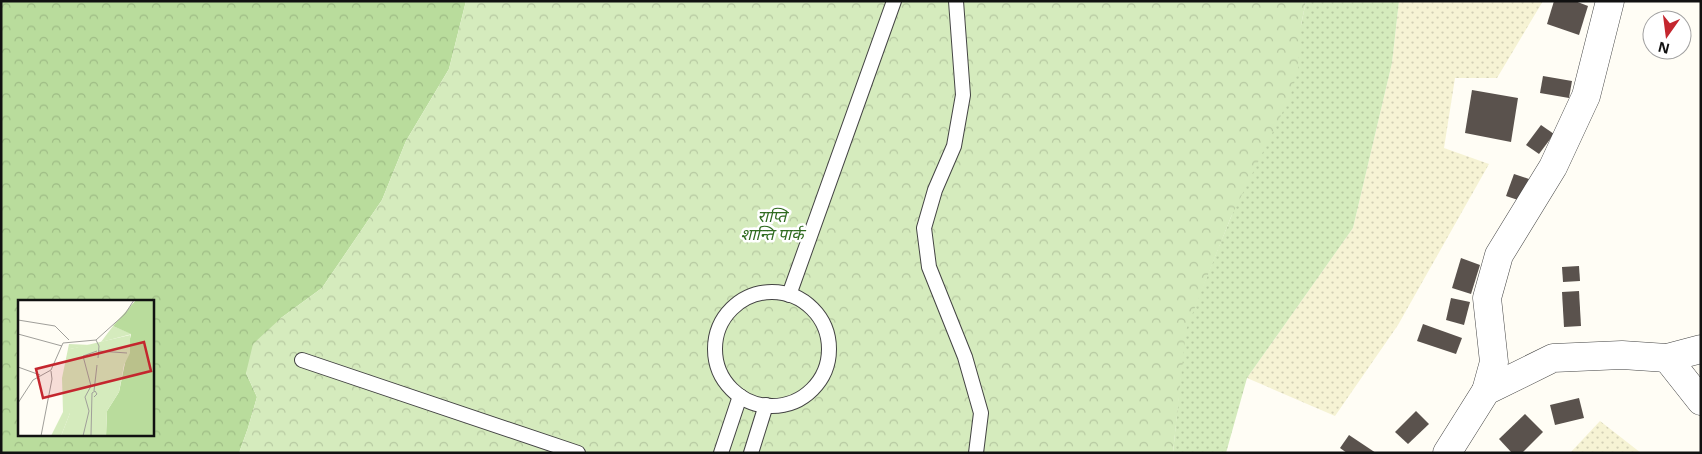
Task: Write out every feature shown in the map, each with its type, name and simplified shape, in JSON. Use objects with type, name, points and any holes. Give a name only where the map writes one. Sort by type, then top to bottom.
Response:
[{"type":"street","points":[[1447,453],[1486,391],[1494,362],[1487,298],[1499,255],[1553,167],[1586,96],[1610,1]]},
{"type":"street","points":[[1486,391],[1554,358],[1622,354],[1666,358],[1701,349]]},
{"type":"street","points":[[1666,358],[1701,401]]},
{"type":"lane","points":[[789,295],[894,1]]},
{"type":"lane","points":[[956,1],[964,95],[954,146],[935,190],[924,228],[929,267],[965,357],[981,413],[976,453]]},
{"type":"lane","points":[[764,292],[780,292],[795,297],[809,306],[819,318],[826,332],[829,348],[827,363],[821,378],[797,400],[782,404],[766,405],[740,396],[726,382],[716,363],[716,336],[728,312],[738,302],[764,292]]},
{"type":"lane","points":[[302,360],[578,453]]},
{"type":"lane","points":[[721,453],[740,396]]},
{"type":"lane","points":[[751,453],[766,405]]},
{"type":"shaded area","points":[[1399,1],[1543,1],[1497,78],[1455,78],[1444,148],[1489,164],[1398,325],[1335,416],[1247,378],[1353,228],[1392,63]]},
{"type":"shaded area","points":[[1600,421],[1641,453],[1570,453]]},
{"type":"green space","points":[[1,1],[466,1],[449,69],[406,141],[382,200],[322,288],[281,318],[246,373],[257,397],[239,453],[1,453]]},
{"type":"green space","name":"राप्ति शान्ति पार्क","points":[[466,1],[1306,1],[1301,25],[1298,70],[1290,97],[1231,217],[1186,330],[1173,453],[239,453],[257,397],[246,373],[253,344],[281,318],[322,288],[382,200],[406,141],[449,69]]},
{"type":"green space","points":[[1306,1],[1399,1],[1392,63],[1353,228],[1247,378],[1226,453],[1173,453],[1185,330],[1231,217],[1301,25]]},
{"type":"building","points":[[1554,1],[1575,1],[1588,6],[1579,35],[1547,24]]},
{"type":"building","points":[[1543,76],[1572,81],[1569,98],[1540,93]]},
{"type":"building","points":[[1472,90],[1518,98],[1511,142],[1465,133]]},
{"type":"building","points":[[1541,125],[1554,134],[1539,154],[1526,145]]},
{"type":"building","points":[[1514,174],[1529,179],[1521,201],[1506,196]]},
{"type":"building","points":[[1461,258],[1480,265],[1471,294],[1452,288]]},
{"type":"building","points":[[1579,266],[1580,281],[1563,282],[1562,267]]},
{"type":"building","points":[[1579,291],[1581,326],[1564,327],[1562,292]]},
{"type":"building","points":[[1451,298],[1470,302],[1464,325],[1446,320]]},
{"type":"building","points":[[1423,324],[1462,338],[1456,354],[1417,341]]},
{"type":"building","points":[[1579,398],[1584,418],[1555,425],[1550,405]]},
{"type":"building","points":[[1416,411],[1429,424],[1408,444],[1395,432]]},
{"type":"building","points":[[1525,414],[1543,432],[1522,453],[1512,453],[1499,439]]},
{"type":"building","points":[[1349,435],[1376,453],[1347,453],[1340,448]]}]
